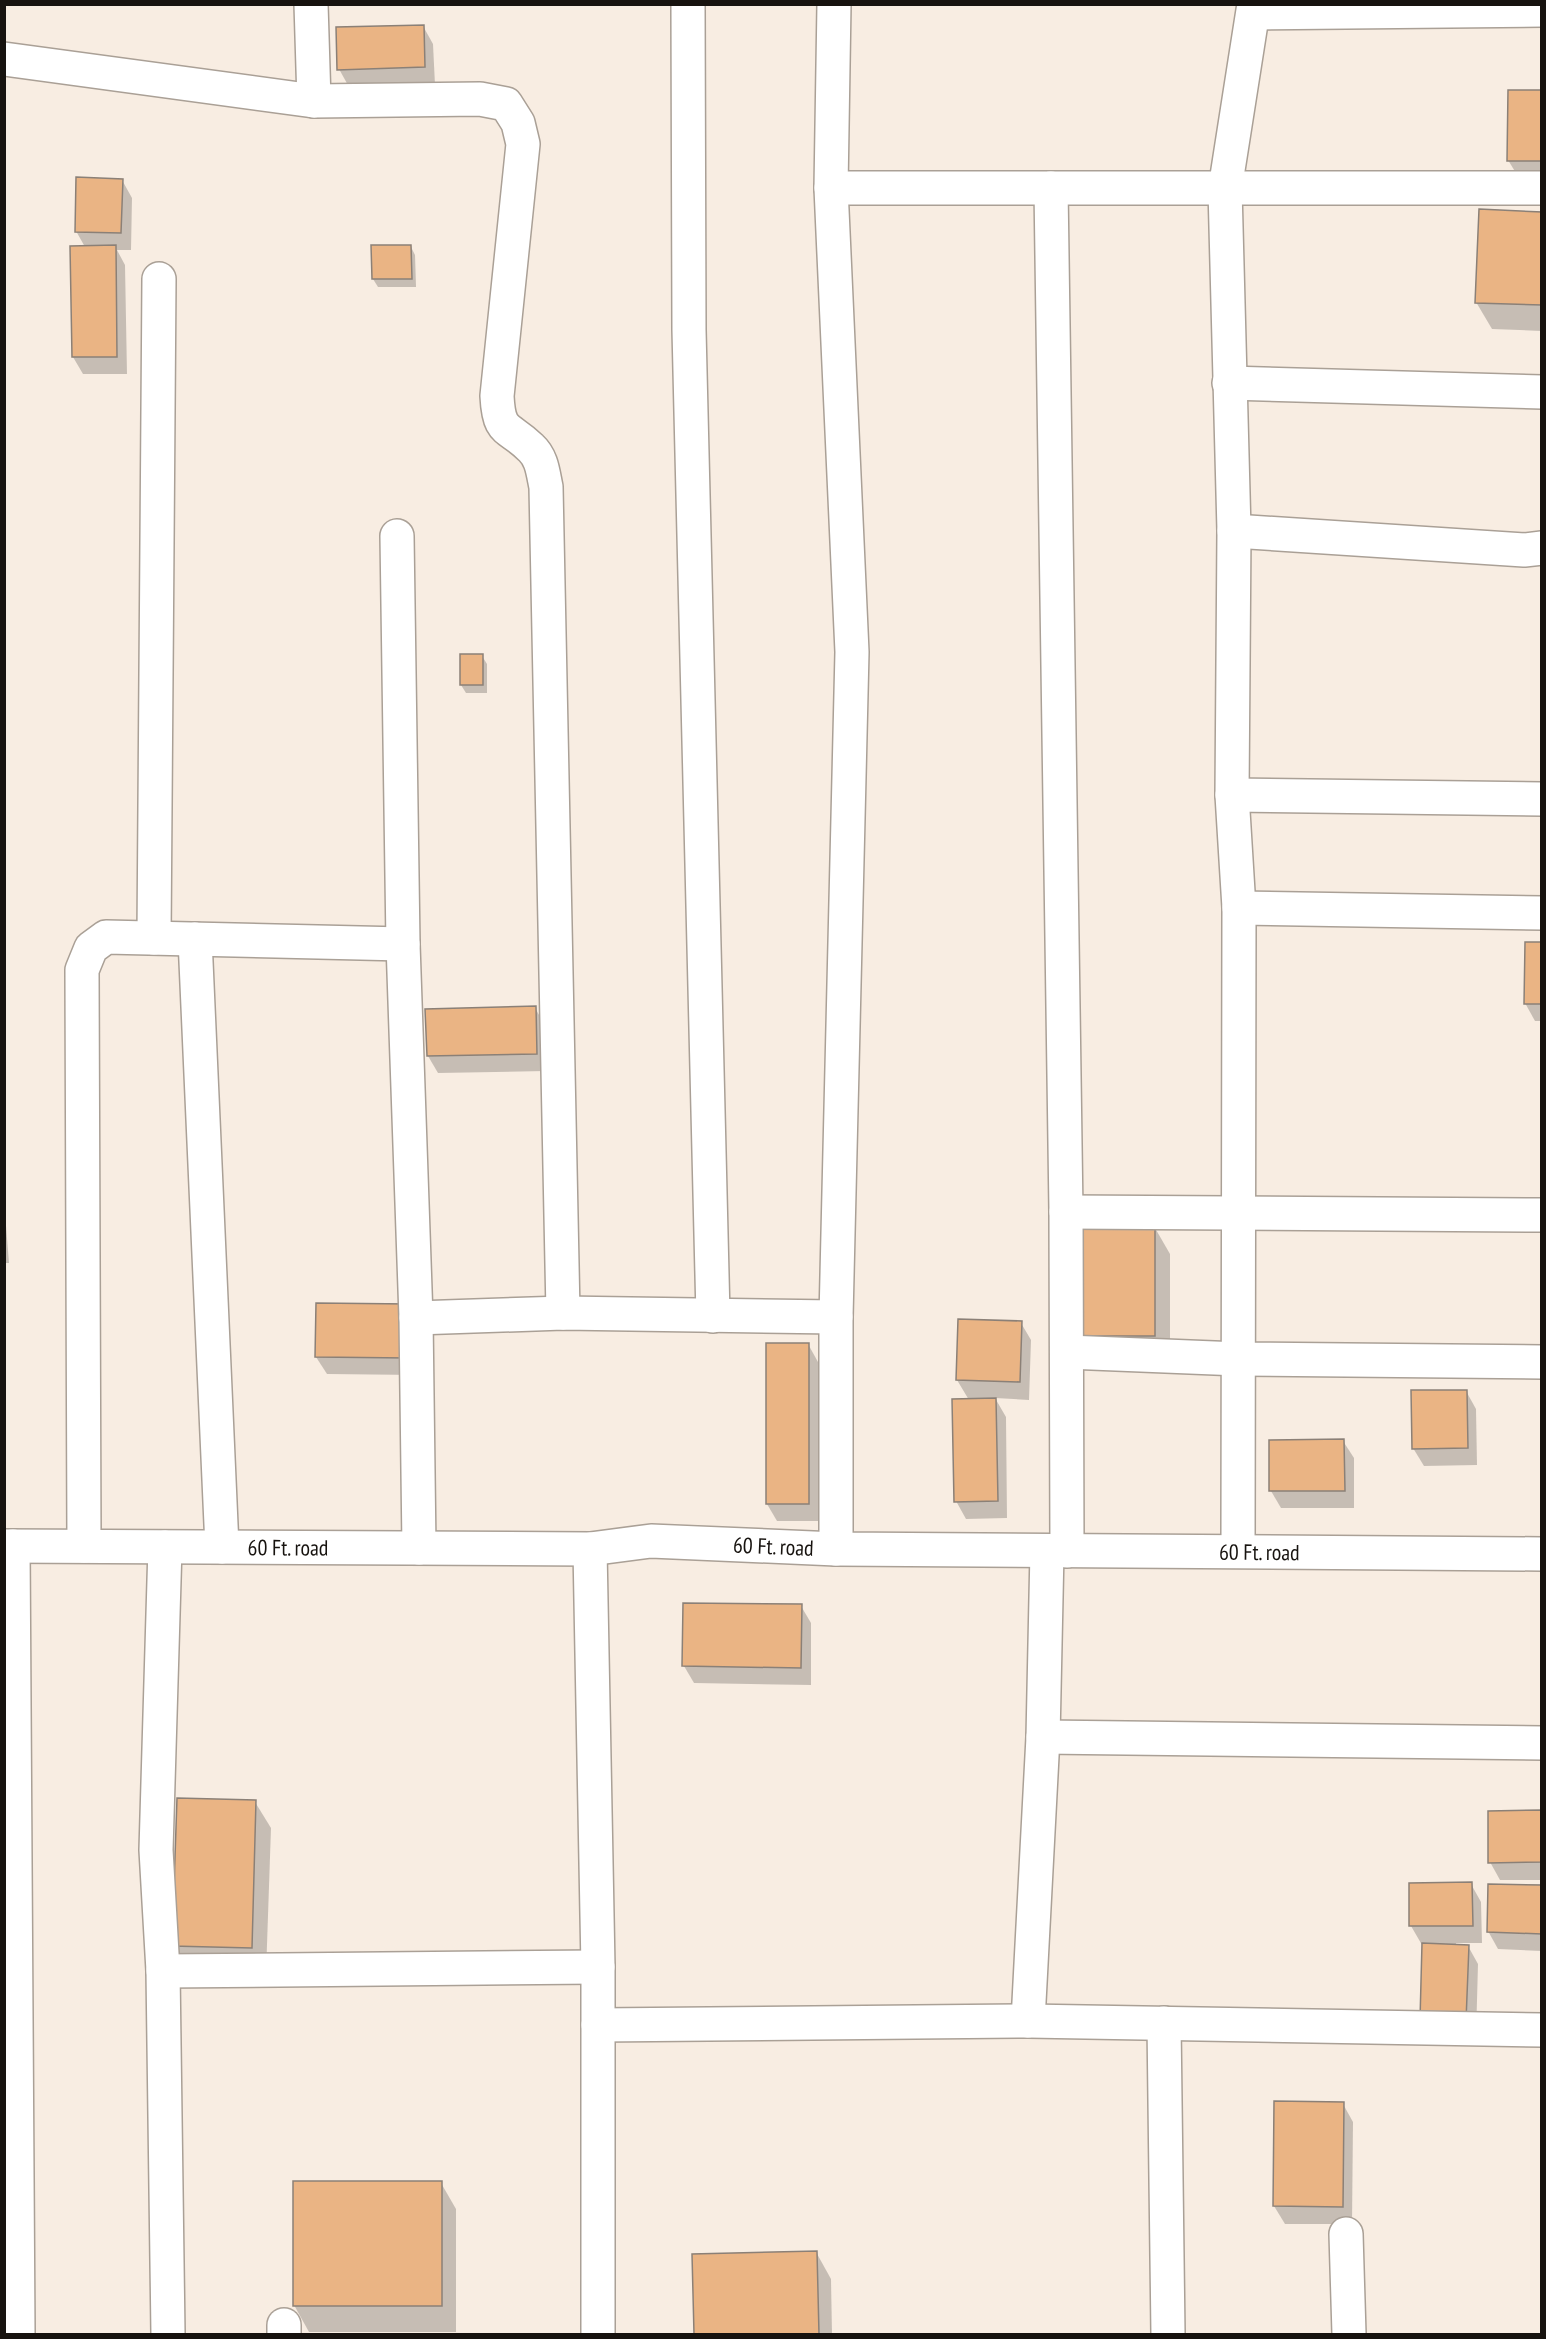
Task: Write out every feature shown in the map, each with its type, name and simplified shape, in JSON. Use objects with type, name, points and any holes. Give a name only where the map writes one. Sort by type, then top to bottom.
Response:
[{"type":"street","points":[[311,4],[314,101]]},
{"type":"street","points":[[688,4],[689,330],[712,1316]]},
{"type":"street","points":[[834,4],[831,188],[852,652],[836,1317],[836,1549]]},
{"type":"street","points":[[1238,1551],[1239,908],[1232,795],[1234,531],[1225,189],[1254,9],[1542,10]]},
{"type":"street","points":[[4,59],[314,101],[480,99],[506,104],[518,123],[523,144],[497,396],[498,416],[506,431],[532,448],[541,464],[546,487],[563,1313]]},
{"type":"street","points":[[831,188],[1542,188]]},
{"type":"street","points":[[1028,2021],[1067,1352],[1051,188]]},
{"type":"street","points":[[154,938],[159,279]]},
{"type":"street","points":[[1229,383],[1542,392]]},
{"type":"street","points":[[1234,531],[1524,550],[1542,548]]},
{"type":"street","points":[[397,536],[403,944],[416,1318],[419,1548]]},
{"type":"street","points":[[1232,795],[1542,799]]},
{"type":"street","points":[[1239,908],[1542,914]]},
{"type":"street","points":[[84,1546],[82,970],[91,948],[106,938],[403,944]]},
{"type":"street","points":[[195,939],[222,1547]]},
{"type":"street","points":[[1066,1212],[1237,1215],[1542,1215]]},
{"type":"street","points":[[416,1318],[563,1313],[836,1317]]},
{"type":"street","points":[[1067,1352],[1239,1359],[1542,1362]]},
{"type":"street","name":"60 Ft. road","points":[[9,1546],[590,1549],[651,1541],[836,1549],[1542,1554]]},
{"type":"street","points":[[9,1546],[14,2320]]},
{"type":"street","points":[[165,1547],[156,1850],[163,1971],[168,2334]]},
{"type":"street","points":[[590,1549],[598,1967],[598,2334]]},
{"type":"street","points":[[1043,1737],[1542,1743]]},
{"type":"street","points":[[163,1971],[598,1967]]},
{"type":"street","points":[[598,2025],[1028,2021],[1542,2030]]},
{"type":"street","points":[[1164,2023],[1168,2334]]},
{"type":"street","points":[[1346,2234],[1349,2334]]},
{"type":"building","points":[[424,25],[425,67],[337,70],[336,27]]},
{"type":"building","points":[[1508,90],[1542,90],[1542,161],[1507,161]]},
{"type":"building","points":[[76,177],[123,179],[121,233],[75,232]]},
{"type":"building","points":[[1479,209],[1542,212],[1542,305],[1475,303]]},
{"type":"building","points":[[116,245],[117,357],[72,357],[70,246]]},
{"type":"building","points":[[371,245],[411,245],[412,279],[372,279]]},
{"type":"building","points":[[460,654],[483,654],[483,685],[460,685]]},
{"type":"building","points":[[1525,942],[1542,942],[1542,1004],[1524,1004]]},
{"type":"building","points":[[536,1006],[537,1054],[427,1056],[425,1009]]},
{"type":"building","points":[[1078,1226],[1155,1226],[1155,1336],[1078,1336]]},
{"type":"building","points":[[316,1303],[409,1304],[408,1358],[315,1357]]},
{"type":"building","points":[[958,1319],[1022,1321],[1020,1382],[956,1380]]},
{"type":"building","points":[[766,1343],[809,1343],[809,1504],[766,1504]]},
{"type":"building","points":[[1411,1390],[1467,1390],[1468,1448],[1412,1449]]},
{"type":"building","points":[[996,1398],[998,1501],[954,1502],[952,1399]]},
{"type":"building","points":[[1344,1439],[1345,1491],[1269,1491],[1269,1440]]},
{"type":"building","points":[[683,1603],[802,1604],[801,1668],[682,1666]]},
{"type":"building","points":[[177,1798],[256,1800],[252,1948],[172,1946]]},
{"type":"building","points":[[1542,1810],[1542,1862],[1488,1863],[1488,1811]]},
{"type":"building","points":[[1472,1882],[1473,1926],[1409,1926],[1409,1883]]},
{"type":"building","points":[[1488,1884],[1542,1885],[1542,1934],[1487,1932]]},
{"type":"building","points":[[1422,1943],[1469,1945],[1466,2021],[1420,2020]]},
{"type":"building","points":[[1274,2101],[1344,2102],[1343,2207],[1273,2206]]},
{"type":"building","points":[[293,2181],[442,2181],[442,2306],[293,2306]]},
{"type":"building","points":[[817,2251],[819,2334],[694,2334],[692,2254]]}]
